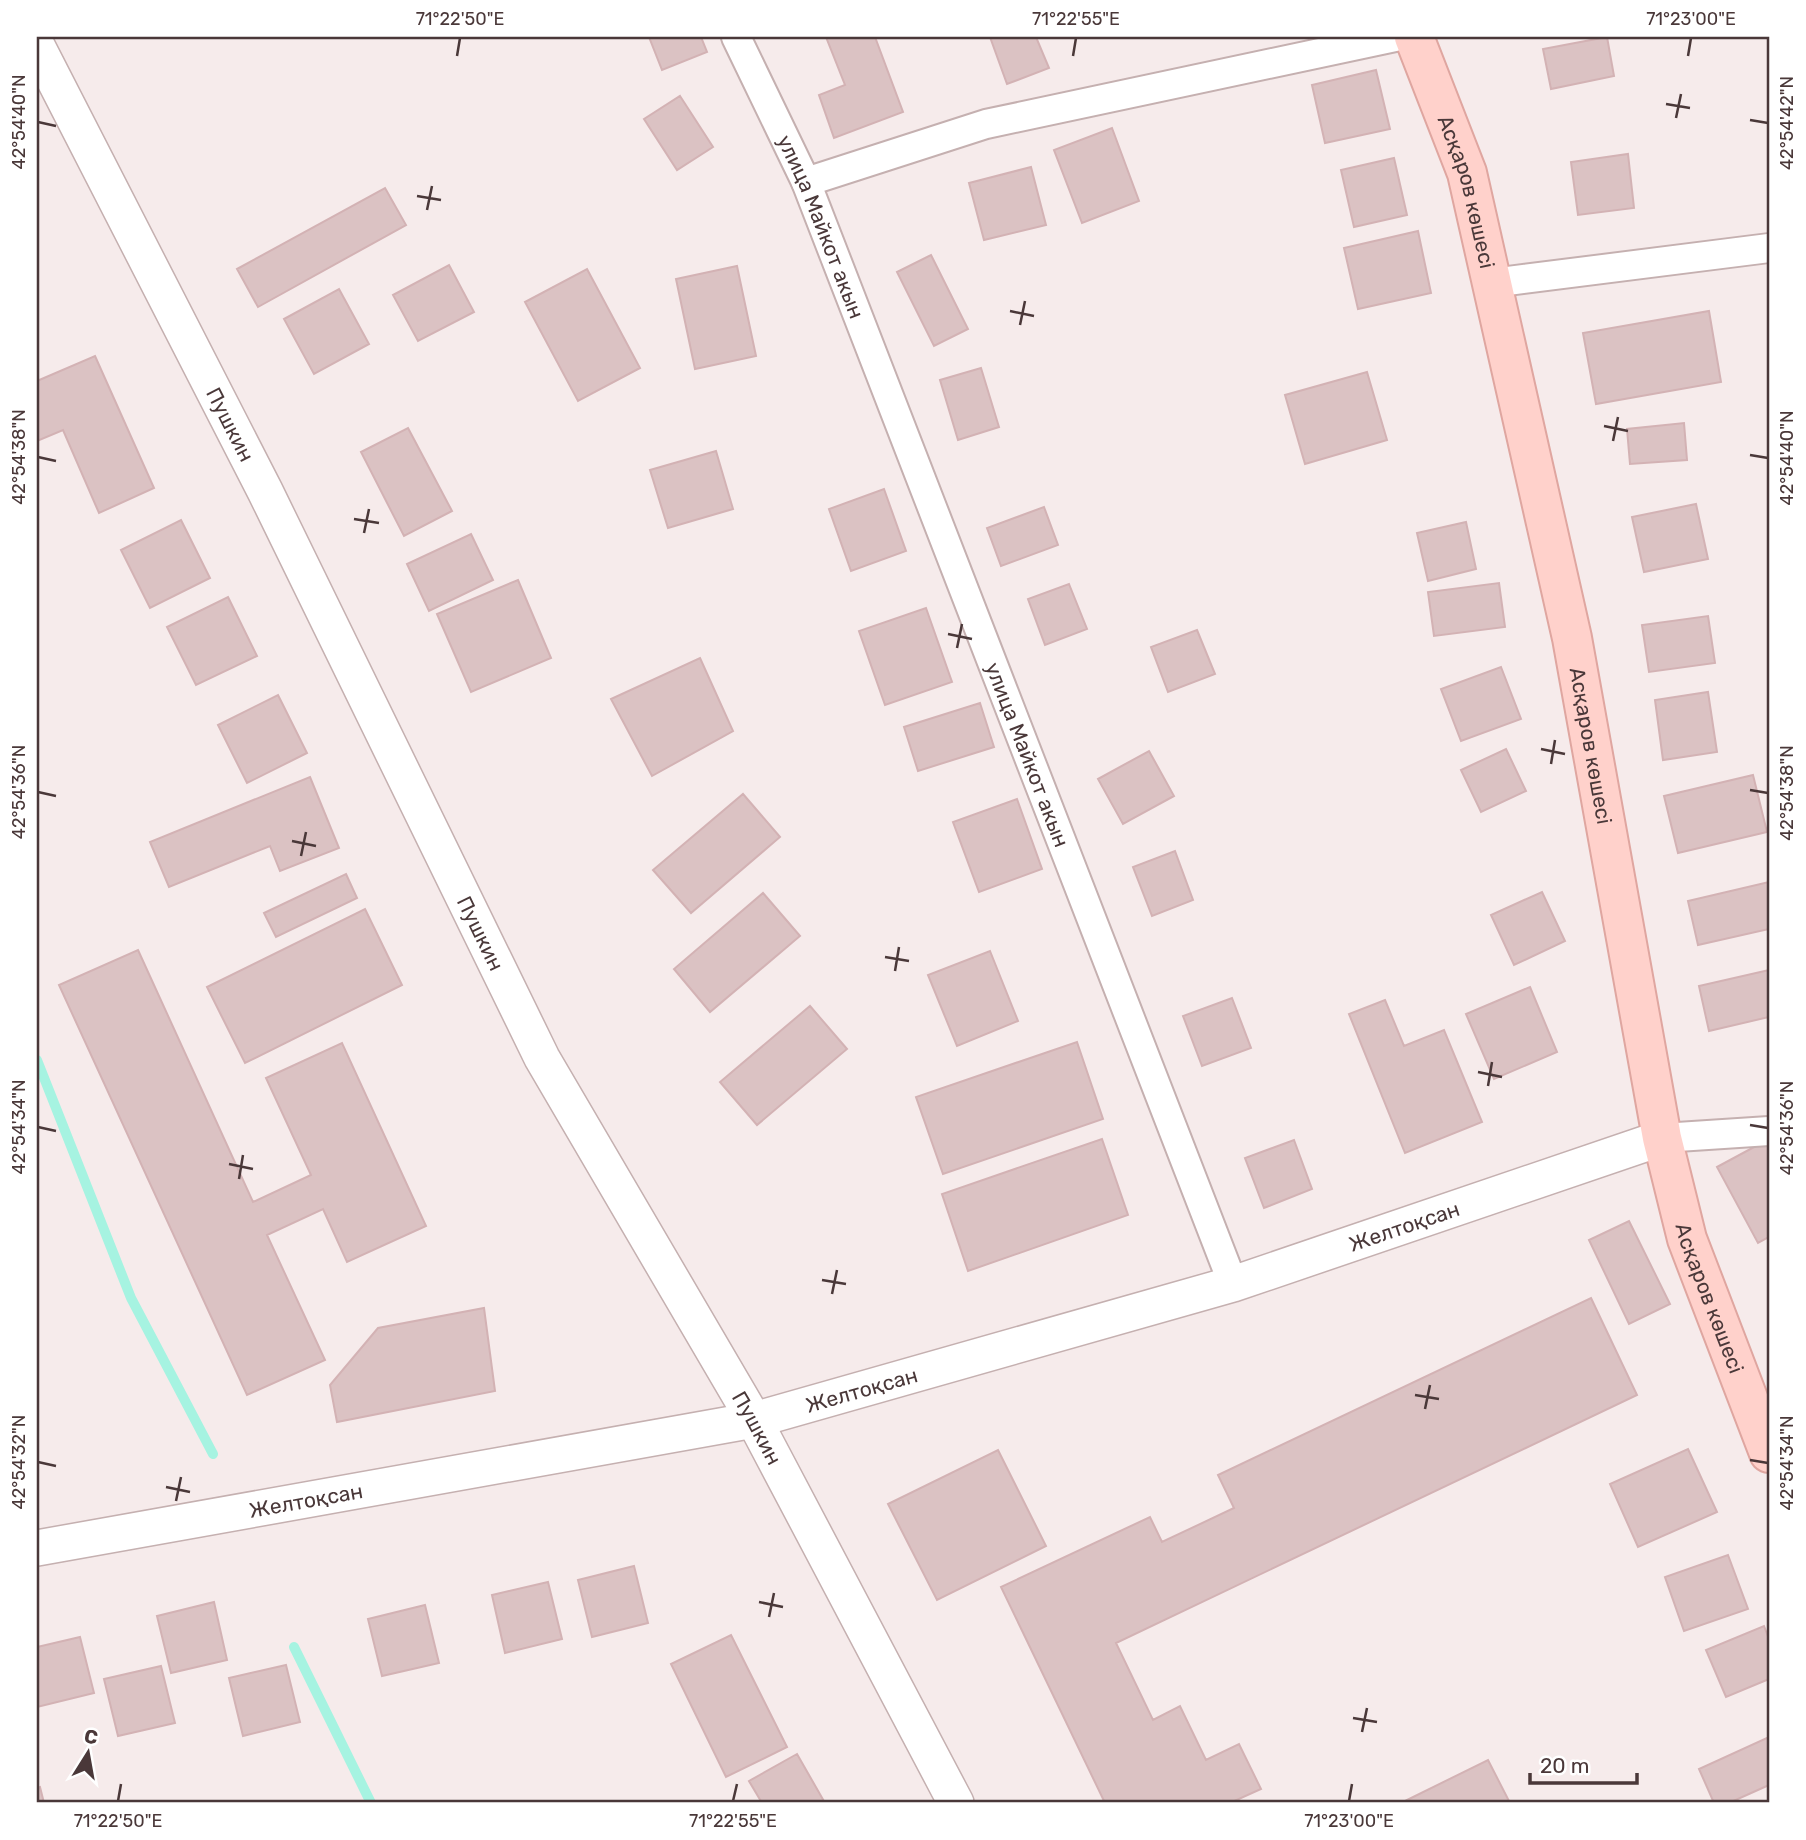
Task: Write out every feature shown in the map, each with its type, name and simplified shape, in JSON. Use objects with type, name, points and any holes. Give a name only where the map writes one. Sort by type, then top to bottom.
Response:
[{"type":"main road","name":"Асқаров көшесі","points":[[1414,37],[1467,173],[1492,283],[1572,638],[1662,1138],[1687,1239],[1769,1453]]},
{"type":"street","name":"улица Майкот акын","points":[[736,37],[806,182],[1233,1284]]},
{"type":"street","points":[[806,182],[986,124],[1395,37]]},
{"type":"street","name":"Пушкин","points":[[37,46],[265,491],[542,1058],[754,1420],[956,1803]]},
{"type":"street","points":[[1492,283],[1769,248]]},
{"type":"street","points":[[1662,1138],[1769,1131]]},
{"type":"street","name":"Желтоқсан","points":[[37,1548],[754,1420],[1233,1284],[1662,1138]]},
{"type":"building","points":[[649,37],[701,37],[707,52],[662,70]]},
{"type":"building","points":[[826,37],[875,37],[903,112],[834,138],[819,95],[845,85]]},
{"type":"building","points":[[990,37],[1036,37],[1049,68],[1007,84]]},
{"type":"building","points":[[1607,37],[1614,76],[1551,89],[1543,49]]},
{"type":"building","points":[[1376,70],[1390,129],[1325,143],[1312,85]]},
{"type":"building","points":[[680,96],[713,147],[677,170],[644,119]]},
{"type":"building","points":[[1112,128],[1139,201],[1082,223],[1054,150]]},
{"type":"building","points":[[1628,154],[1634,208],[1578,215],[1571,162]]},
{"type":"building","points":[[1394,158],[1407,215],[1354,227],[1341,170]]},
{"type":"building","points":[[1031,167],[1046,225],[984,240],[969,183]]},
{"type":"building","points":[[385,188],[406,225],[258,307],[237,269]]},
{"type":"building","points":[[1418,231],[1431,293],[1358,309],[1344,248]]},
{"type":"building","points":[[931,255],[968,329],[934,346],[897,272]]},
{"type":"building","points":[[449,265],[474,312],[418,341],[393,295]]},
{"type":"building","points":[[737,266],[756,356],[695,369],[676,279]]},
{"type":"building","points":[[587,269],[640,368],[578,401],[525,302]]},
{"type":"building","points":[[339,289],[369,344],[314,374],[284,319]]},
{"type":"building","points":[[1709,311],[1721,382],[1596,404],[1583,333]]},
{"type":"building","points":[[95,356],[154,488],[99,513],[63,430],[37,441],[37,381]]},
{"type":"building","points":[[981,368],[999,427],[958,440],[940,380]]},
{"type":"building","points":[[1367,372],[1387,440],[1305,464],[1285,395]]},
{"type":"building","points":[[1684,423],[1687,460],[1630,464],[1627,429]]},
{"type":"building","points":[[408,428],[452,511],[404,536],[361,452]]},
{"type":"building","points":[[716,451],[733,509],[668,528],[650,470]]},
{"type":"building","points":[[884,489],[906,551],[851,571],[829,509]]},
{"type":"building","points":[[1696,504],[1708,559],[1644,572],[1632,517]]},
{"type":"building","points":[[1044,507],[1058,545],[1001,566],[987,528]]},
{"type":"building","points":[[181,520],[210,578],[150,608],[121,550]]},
{"type":"building","points":[[1466,522],[1476,569],[1428,581],[1417,533]]},
{"type":"building","points":[[471,534],[493,580],[429,611],[407,564]]},
{"type":"building","points":[[518,580],[551,658],[471,692],[437,614]]},
{"type":"building","points":[[1499,583],[1505,627],[1434,636],[1428,592]]},
{"type":"building","points":[[1069,584],[1087,629],[1045,645],[1028,599]]},
{"type":"building","points":[[228,597],[257,656],[196,685],[167,627]]},
{"type":"building","points":[[926,608],[952,682],[885,705],[859,631]]},
{"type":"building","points":[[1708,616],[1715,663],[1649,672],[1642,625]]},
{"type":"building","points":[[1197,630],[1215,674],[1168,692],[1151,647]]},
{"type":"building","points":[[700,658],[733,731],[652,776],[611,699]]},
{"type":"building","points":[[1501,667],[1521,719],[1461,741],[1441,689]]},
{"type":"building","points":[[1708,692],[1717,752],[1663,760],[1655,700]]},
{"type":"building","points":[[278,695],[307,753],[247,783],[218,725]]},
{"type":"building","points":[[980,703],[994,747],[918,771],[904,727]]},
{"type":"building","points":[[1506,749],[1526,791],[1481,812],[1461,770]]},
{"type":"building","points":[[1149,751],[1174,796],[1123,824],[1098,779]]},
{"type":"building","points":[[1753,775],[1767,832],[1678,853],[1664,796]]},
{"type":"building","points":[[310,777],[339,848],[280,871],[270,846],[169,887],[150,842]]},
{"type":"building","points":[[743,794],[780,837],[691,913],[653,870]]},
{"type":"building","points":[[1017,799],[1042,869],[979,892],[953,822]]},
{"type":"building","points":[[1175,851],[1193,900],[1152,916],[1133,867]]},
{"type":"building","points":[[346,874],[357,898],[276,937],[264,913]]},
{"type":"building","points":[[1769,882],[1769,929],[1698,945],[1688,901]]},
{"type":"building","points":[[1542,892],[1565,941],[1514,965],[1491,915]]},
{"type":"building","points":[[763,893],[800,936],[710,1012],[674,969]]},
{"type":"building","points":[[365,909],[402,985],[245,1063],[207,987]]},
{"type":"building","points":[[138,950],[253,1202],[311,1175],[266,1078],[342,1043],[426,1226],[347,1262],[323,1209],[267,1235],[325,1360],[247,1395],[59,985]]},
{"type":"building","points":[[990,951],[1018,1021],[957,1046],[928,975]]},
{"type":"building","points":[[1769,970],[1769,1017],[1709,1031],[1699,986]]},
{"type":"building","points":[[1530,987],[1557,1052],[1494,1079],[1466,1014]]},
{"type":"building","points":[[1232,998],[1251,1048],[1202,1066],[1183,1016]]},
{"type":"building","points":[[1385,1000],[1404,1046],[1444,1030],[1482,1122],[1405,1153],[1349,1014]]},
{"type":"building","points":[[810,1006],[847,1049],[757,1125],[720,1082]]},
{"type":"building","points":[[1077,1042],[1103,1119],[943,1174],[916,1097]]},
{"type":"building","points":[[1102,1139],[1128,1215],[968,1271],[942,1194]]},
{"type":"building","points":[[1769,1139],[1769,1237],[1758,1243],[1717,1167]]},
{"type":"building","points":[[1294,1140],[1312,1189],[1264,1208],[1245,1158]]},
{"type":"building","points":[[1629,1221],[1670,1304],[1629,1324],[1589,1240]]},
{"type":"building","points":[[1591,1298],[1637,1395],[1116,1643],[1153,1720],[1180,1706],[1206,1760],[1239,1744],[1261,1789],[1230,1803],[1105,1803],[1001,1587],[1150,1517],[1162,1542],[1234,1508],[1218,1475]]},
{"type":"building","points":[[484,1308],[495,1391],[337,1422],[330,1385],[378,1328]]},
{"type":"building","points":[[1688,1449],[1717,1512],[1638,1547],[1610,1484]]},
{"type":"building","points":[[998,1450],[1046,1546],[937,1600],[888,1504]]},
{"type":"building","points":[[1728,1555],[1748,1609],[1684,1631],[1665,1577]]},
{"type":"building","points":[[634,1566],[648,1623],[592,1637],[578,1580]]},
{"type":"building","points":[[548,1582],[562,1639],[505,1653],[492,1595]]},
{"type":"building","points":[[214,1602],[227,1660],[171,1673],[157,1616]]},
{"type":"building","points":[[425,1605],[439,1663],[382,1676],[368,1619]]},
{"type":"building","points":[[1764,1626],[1769,1639],[1769,1679],[1726,1697],[1706,1650]]},
{"type":"building","points":[[731,1635],[787,1747],[726,1777],[671,1664]]},
{"type":"building","points":[[80,1637],[94,1693],[37,1707],[37,1647]]},
{"type":"building","points":[[286,1665],[300,1722],[243,1736],[229,1678]]},
{"type":"building","points":[[161,1666],[175,1723],[118,1736],[104,1679]]},
{"type":"building","points":[[1769,1737],[1769,1785],[1729,1803],[1714,1803],[1699,1769]]},
{"type":"building","points":[[797,1754],[825,1803],[762,1803],[749,1781]]},
{"type":"building","points":[[1488,1760],[1510,1803],[1401,1803]]},
{"type":"building","points":[[40,1787],[44,1803],[37,1803],[37,1788]]},
{"type":"waterway","points":[[37,1060],[131,1298],[213,1454]]},
{"type":"waterway","points":[[294,1647],[371,1803]]}]
